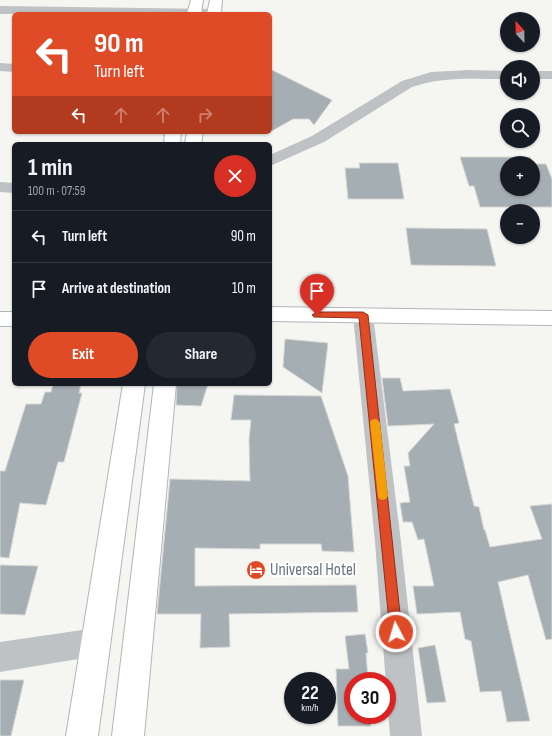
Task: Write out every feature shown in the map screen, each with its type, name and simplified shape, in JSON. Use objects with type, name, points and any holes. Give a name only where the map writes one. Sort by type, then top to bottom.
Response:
[{"type":"main road","points":[[0,304],[12,304]]},
{"type":"main road","points":[[272,314],[552,318]]},
{"type":"main road","points":[[0,319],[12,319]]},
{"type":"main road","points":[[82,736],[134,386]]},
{"type":"main road","points":[[128,736],[138,628],[165,386]]},
{"type":"street","points":[[4,9],[215,9]]},
{"type":"street","points":[[0,67],[12,68]]},
{"type":"street","points":[[272,161],[318,139],[407,84],[420,78],[438,74],[500,75]]},
{"type":"street","points":[[540,75],[552,75]]},
{"type":"street","points":[[0,187],[12,188]]},
{"type":"street","points":[[363,315],[388,542],[406,736]]},
{"type":"street","points":[[0,657],[96,642]]},
{"type":"building","points":[[272,70],[332,100],[314,125],[309,119],[293,119],[272,131]]},
{"type":"building","points":[[460,157],[500,157],[500,196],[540,196],[540,164],[546,164],[552,179],[552,207],[540,207],[540,204],[500,204],[500,207],[480,207],[474,186],[469,186]]},
{"type":"building","points":[[359,163],[398,163],[404,199],[348,199],[345,168],[360,168]]},
{"type":"building","points":[[406,228],[487,229],[496,266],[411,265]]},
{"type":"building","points":[[285,339],[328,343],[322,393],[283,367]]},
{"type":"building","points":[[382,378],[400,378],[403,391],[450,389],[459,423],[454,424],[474,506],[479,507],[484,530],[490,547],[542,539],[530,506],[552,504],[552,639],[546,640],[528,575],[498,582],[530,721],[507,722],[501,691],[480,692],[471,641],[465,639],[460,612],[417,614],[413,586],[434,586],[424,539],[418,540],[412,522],[403,522],[400,503],[410,502],[404,466],[410,466],[408,453],[434,424],[388,426]]},
{"type":"building","points":[[52,386],[81,386],[79,393],[82,393],[64,462],[58,462],[46,505],[20,503],[9,558],[0,557],[0,471],[5,471],[26,404],[41,404],[45,392],[51,392]]},
{"type":"building","points":[[177,386],[207,386],[201,406],[176,405]]},
{"type":"building","points":[[234,395],[321,396],[348,476],[354,552],[322,551],[321,544],[260,544],[260,549],[195,548],[195,586],[356,585],[358,612],[229,614],[230,647],[200,648],[201,614],[157,614],[170,479],[250,481],[249,440],[251,420],[231,420]]},
{"type":"building","points":[[0,565],[38,566],[25,615],[0,614]]},
{"type":"building","points":[[365,634],[368,653],[366,653],[367,672],[344,672],[344,724],[371,724],[371,726],[338,726],[336,669],[349,669],[345,636]]},
{"type":"building","points":[[435,645],[446,702],[427,703],[418,648]]},
{"type":"building","points":[[0,680],[24,680],[11,736],[0,736]]},
{"type":"slow traffic","points":[[375,423],[383,496]]},
{"type":"place","name":"Universal Hotel","points":[[256,570]]},
{"type":"route","points":[[317,315],[363,315],[388,542],[396,632]]}]
